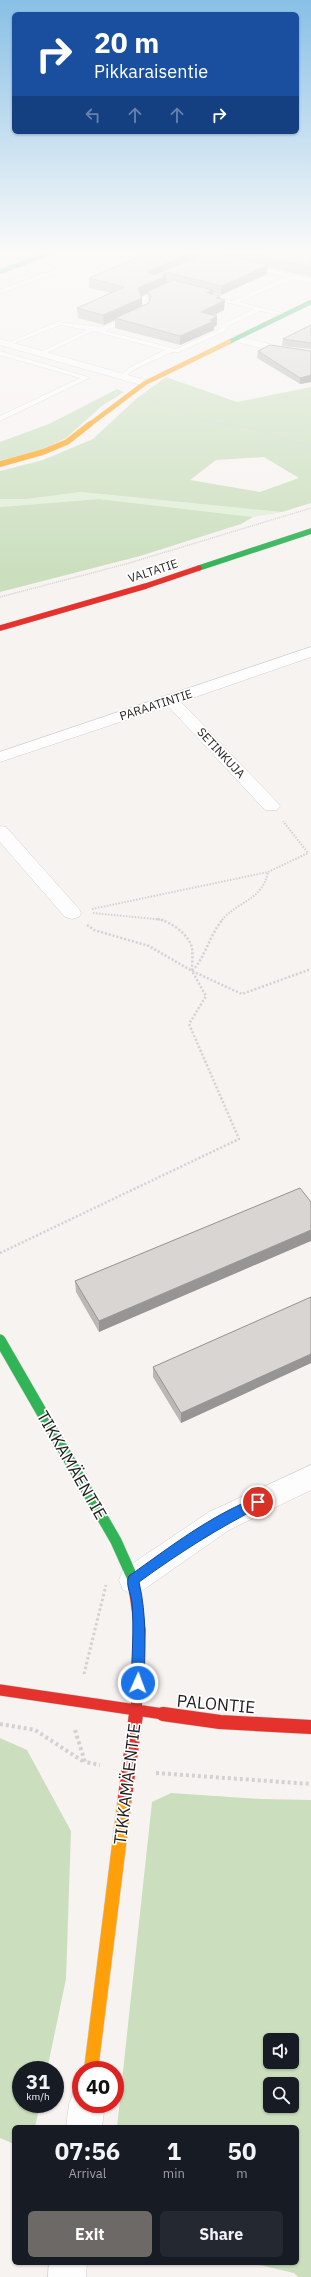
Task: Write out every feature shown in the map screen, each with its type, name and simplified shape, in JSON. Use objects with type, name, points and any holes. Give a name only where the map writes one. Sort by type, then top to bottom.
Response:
[{"type":"main road","points":[[0,464],[43,452],[67,442],[142,386],[195,359]]},
{"type":"main road","name":"VALTATIE","points":[[0,628],[146,586],[311,531]]},
{"type":"main road","name":"TIKKAMÄENTIE","points":[[0,1340],[116,1541],[133,1580],[138,1600],[140,1627],[136,1711],[92,2061]]},
{"type":"main road","name":"PALONTIE","points":[[0,1690],[136,1711],[220,1722],[311,1727]]},
{"type":"street","points":[[59,359],[121,377],[142,386]]},
{"type":"street","name":"PARAATINTIE","points":[[0,757],[311,652]]},
{"type":"street","name":"SETINKUJA","points":[[171,700],[271,806]]},
{"type":"street","points":[[0,831],[72,913]]},
{"type":"street","points":[[133,1580],[219,1522],[311,1477]]},
{"type":"street","points":[[84,2125],[86,2113]]},
{"type":"street","points":[[67,2277],[68,2265]]},
{"type":"lane","points":[[0,419],[86,378],[28,359]]},
{"type":"lane","points":[[121,377],[153,359]]},
{"type":"path","points":[[142,386],[154,395],[156,403],[171,406],[180,412],[190,414],[210,423],[247,427],[311,446]]},
{"type":"path","points":[[0,597],[119,566],[311,508]]},
{"type":"path","points":[[72,913],[268,872],[308,853],[271,806]]},
{"type":"path","points":[[192,971],[198,966],[208,939],[230,911],[255,898],[267,879],[268,872]]},
{"type":"path","points":[[72,913],[94,930],[149,946],[192,971],[242,994],[311,969]]},
{"type":"path","points":[[0,1253],[239,1139],[189,1024],[206,996],[192,971],[192,948],[184,935],[165,920],[101,913],[72,913]]},
{"type":"path","points":[[0,1724],[35,1730],[85,1762]]},
{"type":"green space","points":[[166,377],[237,402],[311,387],[311,503],[282,512],[81,492],[27,499],[0,499],[0,471],[43,460],[93,439],[136,399]],"holes":[[[264,457],[299,478],[260,492],[190,480],[216,460]]]},
{"type":"green space","points":[[117,389],[124,392],[102,406],[66,438],[43,449],[0,461],[0,442],[49,424]]},
{"type":"green space","points":[[81,492],[282,512],[253,517],[99,499],[0,507],[0,499],[27,499]]},
{"type":"green space","points":[[99,499],[253,517],[241,524],[140,556],[0,592],[0,507]]},
{"type":"green space","points":[[0,1738],[27,1750],[71,1831],[66,1979],[49,2061],[12,2061],[12,2113],[38,2113],[35,2125],[12,2125],[12,2143],[0,2138]]},
{"type":"green space","points":[[171,1793],[261,1799],[311,1800],[311,2277],[298,2277],[294,2273],[260,2265],[299,2265],[299,2125],[117,2125],[119,2113],[124,2113],[124,2062],[152,1802]]},
{"type":"building","points":[[271,359],[311,359],[311,375],[300,378]]},
{"type":"building","points":[[300,1188],[311,1202],[311,1230],[99,1321],[75,1281]]},
{"type":"building","points":[[311,1297],[311,1354],[181,1413],[153,1367]]},
{"type":"traffic: fast","points":[[199,568],[311,531]]},
{"type":"traffic: fast","points":[[0,1340],[116,1541],[133,1579]]},
{"type":"traffic: slow","points":[[0,464],[43,452],[67,442],[145,383],[194,359]]},
{"type":"traffic: slow","points":[[92,2061],[125,1797]]},
{"type":"traffic: jam","points":[[0,628],[146,586],[199,568]]},
{"type":"traffic: jam","points":[[125,1797],[136,1716],[140,1658],[138,1604],[133,1579]]},
{"type":"traffic: jam","points":[[0,1690],[220,1722],[311,1727]]},
{"type":"route","points":[[138,1683],[140,1627],[138,1600],[133,1580],[191,1538],[258,1502]]}]
